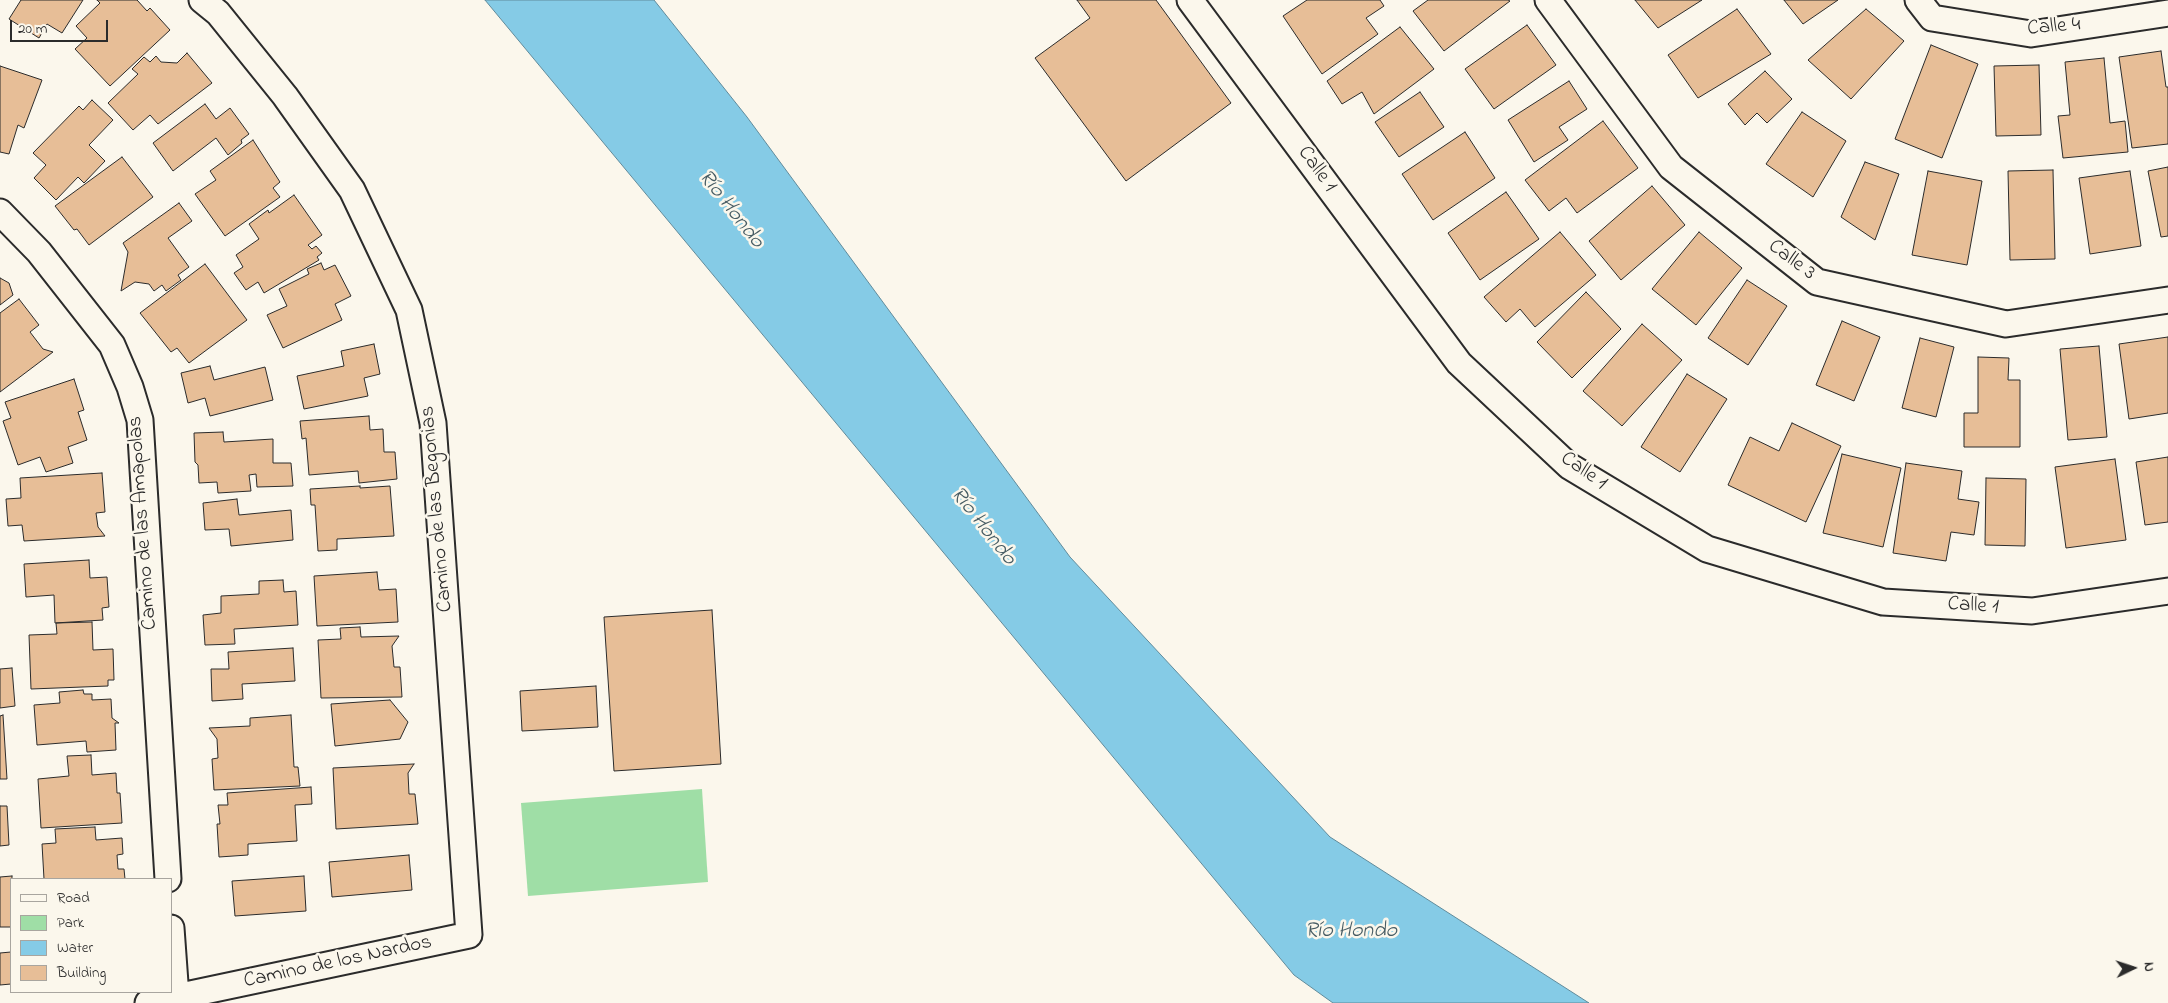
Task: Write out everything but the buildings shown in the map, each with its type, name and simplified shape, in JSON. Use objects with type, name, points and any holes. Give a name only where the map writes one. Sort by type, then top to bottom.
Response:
[{"type":"street","name":"Camino de las Begonias","points":[[202,0],[218,13],[285,96],[352,190],[409,310],[434,423],[469,935]]},
{"type":"street","name":"Calle 1","points":[[1190,0],[1459,363],[1569,466],[1708,549],[1883,602],[2032,611],[2168,591]]},
{"type":"street","name":"Calle 3","points":[[1548,0],[1671,167],[1817,282],[2006,324],[2168,300]]},
{"type":"street","name":"Calle 4","points":[[1918,0],[1932,18],[2031,34],[2168,13]]},
{"type":"street","name":"Camino de las Amapolas","points":[[0,212],[39,252],[112,345],[130,387],[140,420],[168,878]]},
{"type":"street","name":"Camino de los Nardos","points":[[148,1003],[469,935]]},
{"type":"street","points":[[172,942],[176,997]]},
{"type":"green space","points":[[702,789],[708,882],[528,896],[521,803]]},
{"type":"water","name":"Río Hondo","points":[[485,0],[654,0],[747,117],[1070,557],[1330,837],[1589,1003],[1333,1003],[1294,975]]}]
